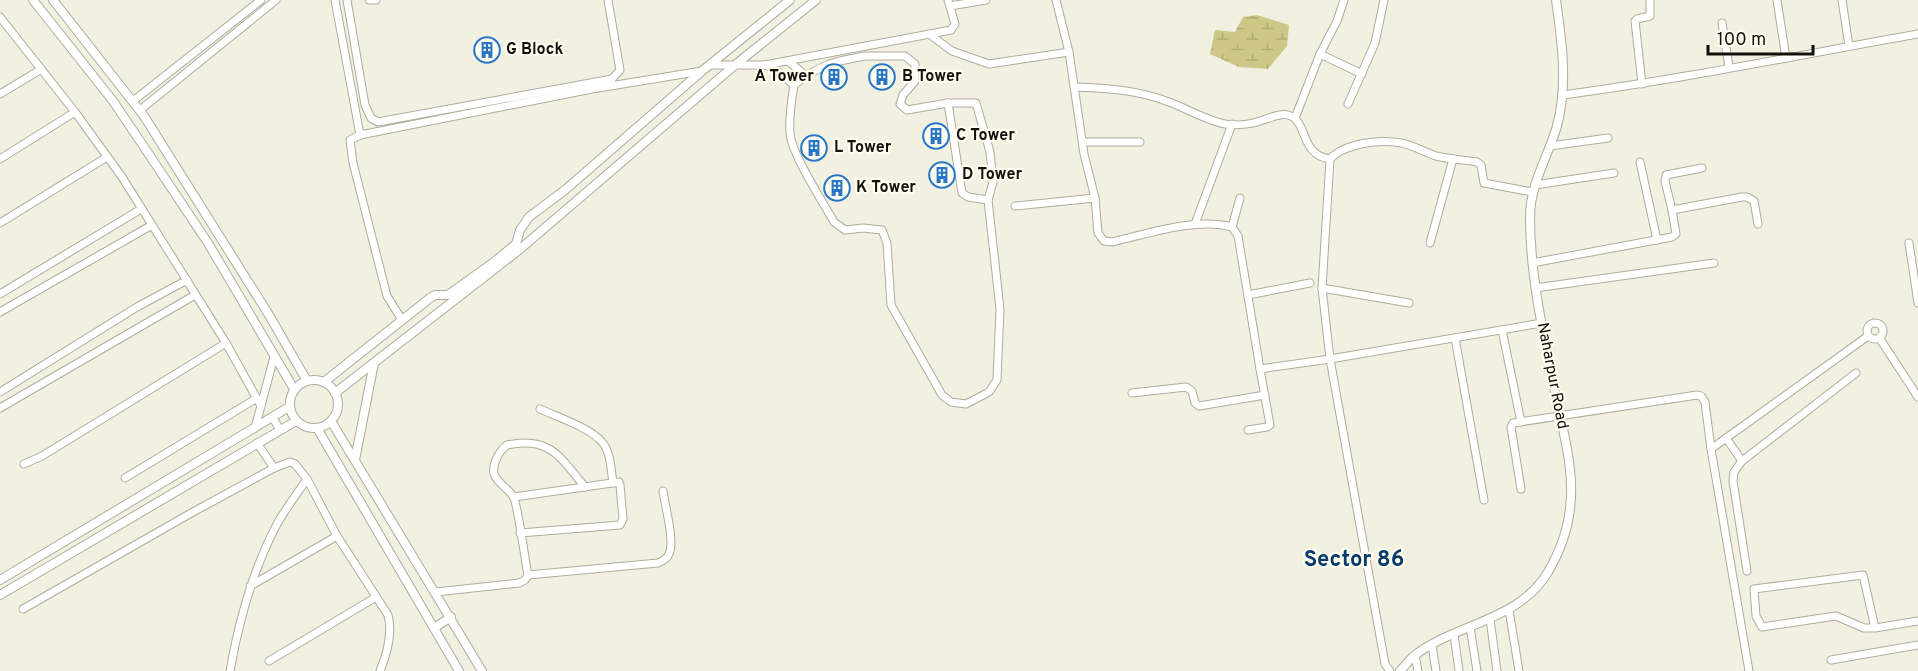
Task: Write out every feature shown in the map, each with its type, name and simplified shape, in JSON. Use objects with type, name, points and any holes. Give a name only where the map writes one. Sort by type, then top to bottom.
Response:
[{"type":"street","points":[[33,0],[113,101],[140,141],[207,243],[294,389]]},
{"type":"street","points":[[53,0],[140,110],[269,315],[307,381]]},
{"type":"street","points":[[133,100],[261,0]]},
{"type":"street","points":[[140,110],[276,0]]},
{"type":"street","points":[[335,0],[360,135]]},
{"type":"street","points":[[347,0],[365,105],[371,118],[378,122],[612,79],[620,70],[608,0]]},
{"type":"street","points":[[369,0],[376,0]]},
{"type":"street","points":[[324,382],[430,298],[435,295],[448,295],[516,244],[520,230],[529,217],[565,190],[702,71],[790,0]]},
{"type":"street","points":[[335,393],[519,250],[735,65],[816,0]]},
{"type":"street","points":[[710,65],[765,65],[929,34],[954,27],[949,3],[986,0]]},
{"type":"street","points":[[1056,0],[1069,52],[1083,142],[1095,198],[1098,233],[1104,241],[1112,242],[1195,224],[1221,224],[1232,227],[1238,236],[1270,424],[1267,427],[1248,430]]},
{"type":"street","points":[[1330,159],[1322,158],[1310,148],[1295,118],[1344,0]]},
{"type":"street","points":[[1348,104],[1377,38],[1384,0]]},
{"type":"street","name":"Naharpur Road","points":[[1400,671],[1415,655],[1432,645],[1509,610],[1523,600],[1546,575],[1563,539],[1570,508],[1570,489],[1560,415],[1535,288],[1530,215],[1533,189],[1550,146],[1563,96],[1562,49],[1556,0]]},
{"type":"street","points":[[1642,84],[1635,21],[1637,18],[1650,16],[1650,0]]},
{"type":"street","points":[[1777,0],[1786,58]]},
{"type":"street","points":[[1842,0],[1849,46]]},
{"type":"street","points":[[1,21],[75,112],[122,177],[226,343],[261,406]]},
{"type":"street","points":[[1722,22],[1729,67]]},
{"type":"street","points":[[929,34],[952,51],[988,64],[1069,52]]},
{"type":"street","points":[[1563,96],[1918,34]]},
{"type":"street","points":[[1320,54],[1362,74]]},
{"type":"street","points":[[865,56],[904,56],[915,64],[915,81],[903,95],[900,104],[907,111],[948,104],[976,103],[990,152],[993,183],[988,200],[1000,309],[997,380],[988,392],[966,404],[951,402],[942,395],[891,305],[887,243],[882,230],[863,228],[844,230],[834,222],[794,149],[789,132],[794,85],[816,69],[836,61],[865,56]]},
{"type":"street","points":[[788,61],[806,76]]},
{"type":"street","points":[[765,65],[776,70],[794,85]]},
{"type":"street","points":[[0,94],[40,70]]},
{"type":"street","points":[[402,320],[387,296],[353,164],[349,142],[352,138],[592,89],[702,71]]},
{"type":"street","points":[[1074,87],[1116,89],[1150,96],[1204,117],[1232,124],[1247,124],[1282,115],[1295,118]]},
{"type":"street","points":[[948,104],[962,193],[968,197],[988,200]]},
{"type":"street","points":[[0,159],[75,112]]},
{"type":"street","points":[[1195,224],[1232,124]]},
{"type":"street","points":[[1550,146],[1608,138]]},
{"type":"street","points":[[1083,142],[1140,142]]},
{"type":"street","points":[[1390,671],[1385,664],[1330,359],[1322,288],[1330,159],[1336,152],[1348,148],[1392,142],[1410,145],[1438,156],[1479,163],[1482,180],[1487,184],[1533,189],[1614,173]]},
{"type":"street","points":[[0,224],[107,157]]},
{"type":"street","points":[[1430,243],[1453,159]]},
{"type":"street","points":[[1640,162],[1656,240]]},
{"type":"street","points":[[1532,263],[1672,237],[1676,234],[1665,181],[1666,175],[1702,168]]},
{"type":"street","points":[[1672,210],[1747,197],[1754,201],[1758,224]]},
{"type":"street","points":[[1016,206],[1095,198]]},
{"type":"street","points":[[1232,227],[1240,198]]},
{"type":"street","points":[[0,294],[141,209]]},
{"type":"street","points":[[0,312],[152,225]]},
{"type":"street","points":[[1909,243],[1918,303]]},
{"type":"street","points":[[1535,288],[1714,263]]},
{"type":"street","points":[[0,392],[137,307],[187,280]]},
{"type":"street","points":[[1248,295],[1310,283]]},
{"type":"street","points":[[1322,288],[1408,303]]},
{"type":"street","points":[[0,408],[195,295]]},
{"type":"street","points":[[159,296],[167,310]]},
{"type":"street","points":[[1260,369],[1542,323]]},
{"type":"street","points":[[1868,336],[1868,327],[1877,323],[1882,326],[1884,332],[1880,339]]},
{"type":"street","points":[[1502,330],[1521,422]]},
{"type":"street","points":[[1711,449],[1868,336]]},
{"type":"street","points":[[1868,336],[1872,339],[1880,339]]},
{"type":"street","points":[[1455,338],[1484,500]]},
{"type":"street","points":[[1880,339],[1917,392]]},
{"type":"street","points":[[24,464],[42,456],[226,343]]},
{"type":"street","points":[[255,428],[274,357]]},
{"type":"street","points":[[355,460],[374,363]]},
{"type":"street","points":[[1747,571],[1733,481],[1734,472],[1742,461],[1856,373]]},
{"type":"street","points":[[307,381],[324,382],[335,393],[338,408],[331,421],[317,428],[302,426],[296,421],[289,407],[294,389],[307,381]]},
{"type":"street","points":[[1132,393],[1186,387],[1192,391],[1195,403],[1199,406],[1265,395]]},
{"type":"street","points":[[1521,489],[1511,426],[1513,423],[1697,394],[1701,396],[1705,402],[1749,671]]},
{"type":"street","points":[[125,478],[257,398]]},
{"type":"street","points":[[0,580],[289,407]]},
{"type":"street","points":[[540,409],[592,434],[603,443],[607,451],[613,483]]},
{"type":"street","points":[[273,418],[280,430]]},
{"type":"street","points":[[0,595],[296,421]]},
{"type":"street","points":[[331,421],[483,671]]},
{"type":"street","points":[[317,428],[459,671]]},
{"type":"street","points":[[1726,438],[1742,461]]},
{"type":"street","points":[[258,443],[274,468]]},
{"type":"street","points":[[436,592],[519,583],[528,575],[514,497],[494,474],[494,466],[502,449],[507,445],[518,443],[544,446],[556,452],[585,487]]},
{"type":"street","points":[[23,609],[274,468],[290,462],[307,479],[337,536],[388,615],[391,626],[380,671]]},
{"type":"street","points":[[230,671],[233,645],[250,586],[276,526],[307,479]]},
{"type":"street","points":[[514,497],[619,482],[620,485],[623,519],[620,525],[520,533]]},
{"type":"street","points":[[528,575],[658,563],[665,560],[669,555],[671,544],[663,491]]},
{"type":"street","points":[[250,586],[337,536]]},
{"type":"street","points":[[1875,628],[1863,575],[1754,589],[1756,616],[1762,627],[1836,616],[1864,628],[1875,628],[1918,621]]},
{"type":"street","points":[[269,662],[376,597]]},
{"type":"street","points":[[1509,610],[1519,671]]},
{"type":"street","points":[[434,628],[451,617]]},
{"type":"street","points":[[1490,619],[1497,671]]},
{"type":"street","points":[[1470,627],[1477,671]]},
{"type":"street","points":[[1454,634],[1459,671]]},
{"type":"street","points":[[1432,645],[1436,671]]},
{"type":"street","points":[[1831,660],[1918,645]]},
{"type":"street","points":[[1415,655],[1418,671]]},
{"type":"green space","points":[[1257,15],[1289,25],[1287,46],[1268,69],[1239,67],[1210,54],[1215,30],[1235,32],[1243,17]]},
{"type":"place","name":"G Block","points":[[487,50]]},
{"type":"place","name":"A Tower","points":[[834,77]]},
{"type":"place","name":"B Tower","points":[[882,77]]},
{"type":"place","name":"C Tower","points":[[936,136]]},
{"type":"place","name":"L Tower","points":[[814,148]]},
{"type":"place","name":"D Tower","points":[[942,175]]},
{"type":"place","name":"K Tower","points":[[837,188]]},
{"type":"district","name":"Sector 86","points":[[1354,560]]}]
